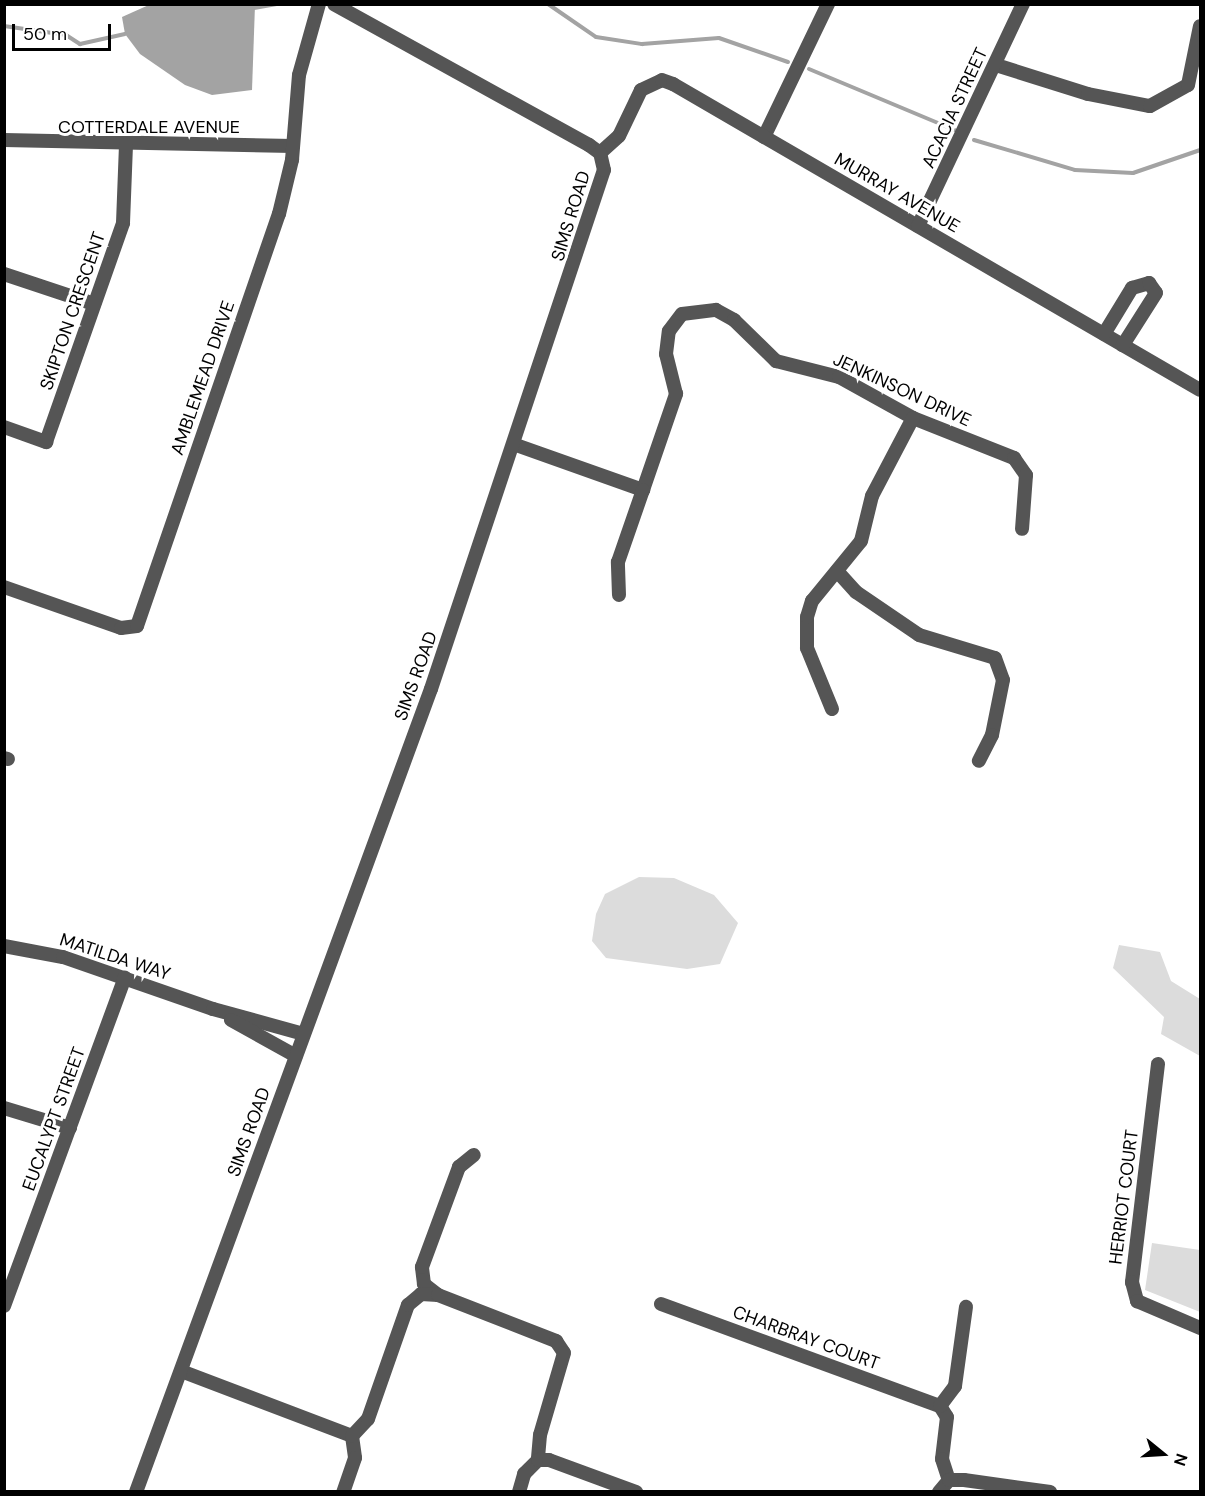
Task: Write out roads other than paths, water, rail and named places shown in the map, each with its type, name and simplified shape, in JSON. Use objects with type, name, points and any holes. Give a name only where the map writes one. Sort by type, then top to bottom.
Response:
[{"type":"street","name":"AMBLEMEAD DRIVE","points":[[4,587],[121,628],[137,626],[279,214],[294,146],[299,75],[319,4]]},
{"type":"street","name":"SIMS ROAD","points":[[136,1491],[304,1034],[516,445],[604,170],[600,153],[334,4]]},
{"type":"street","points":[[764,137],[828,4]]},
{"type":"street","name":"ACACIA STREET","points":[[918,226],[1023,4]]},
{"type":"street","points":[[996,65],[1088,94],[1150,106],[1188,85],[1200,26]]},
{"type":"street","name":"MURRAY AVENUE","points":[[600,153],[619,136],[641,90],[662,80],[1200,390]]},
{"type":"street","name":"COTTERDALE AVENUE","points":[[4,140],[126,145],[294,146]]},
{"type":"street","name":"SKIPTON CRESCENT","points":[[4,427],[46,442],[123,223],[126,145]]},
{"type":"street","points":[[4,274],[94,304]]},
{"type":"street","points":[[1104,334],[1132,288],[1149,283],[1156,293],[1123,345]]},
{"type":"street","name":"JENKINSON DRIVE","points":[[619,595],[618,562],[676,394],[666,354],[669,331],[676,318],[692,311],[726,314],[776,361],[839,378],[913,418],[1023,466],[1027,497],[1022,529]]},
{"type":"street","points":[[832,709],[816,677],[805,630],[812,601],[861,541],[872,496],[913,418]]},
{"type":"street","points":[[516,445],[643,490]]},
{"type":"street","points":[[837,571],[856,592],[918,635],[995,658],[1003,680],[992,735],[979,761]]},
{"type":"street","name":"MATILDA WAY","points":[[4,946],[63,957],[213,1009],[304,1034]]},
{"type":"street","name":"EUCALYPT STREET","points":[[4,1306],[125,978]]},
{"type":"street","name":"MATILDA WAY","points":[[213,1009],[296,1056]]},
{"type":"street","name":"HERRIOT COURT","points":[[1158,1064],[1132,1282],[1137,1301],[1200,1328]]},
{"type":"street","points":[[4,1108],[70,1128]]},
{"type":"street","points":[[474,1155],[459,1167],[422,1267],[424,1284],[438,1295],[556,1341],[564,1353],[540,1435],[538,1460],[524,1474],[519,1491]]},
{"type":"street","points":[[352,1436],[368,1419],[408,1305],[421,1294],[438,1295]]},
{"type":"street","name":"CHARBRAY COURT","points":[[661,1304],[940,1406]]},
{"type":"street","points":[[949,1480],[942,1459],[947,1417],[940,1406],[955,1386],[966,1306]]},
{"type":"street","points":[[181,1371],[352,1436]]},
{"type":"street","points":[[343,1491],[355,1458],[352,1436]]},
{"type":"street","points":[[538,1460],[636,1491]]},
{"type":"street","points":[[939,1491],[949,1480]]},
{"type":"street","points":[[949,1480],[1050,1491]]},
{"type":"waterway","points":[[254,8],[277,4]]},
{"type":"waterway","points":[[548,4],[596,37],[642,44],[719,38],[788,62]]},
{"type":"waterway","points":[[4,26],[66,35],[80,44],[125,34]]},
{"type":"waterway","points":[[809,69],[955,130]]},
{"type":"waterway","points":[[974,140],[1075,170],[1133,173],[1200,150]]}]
